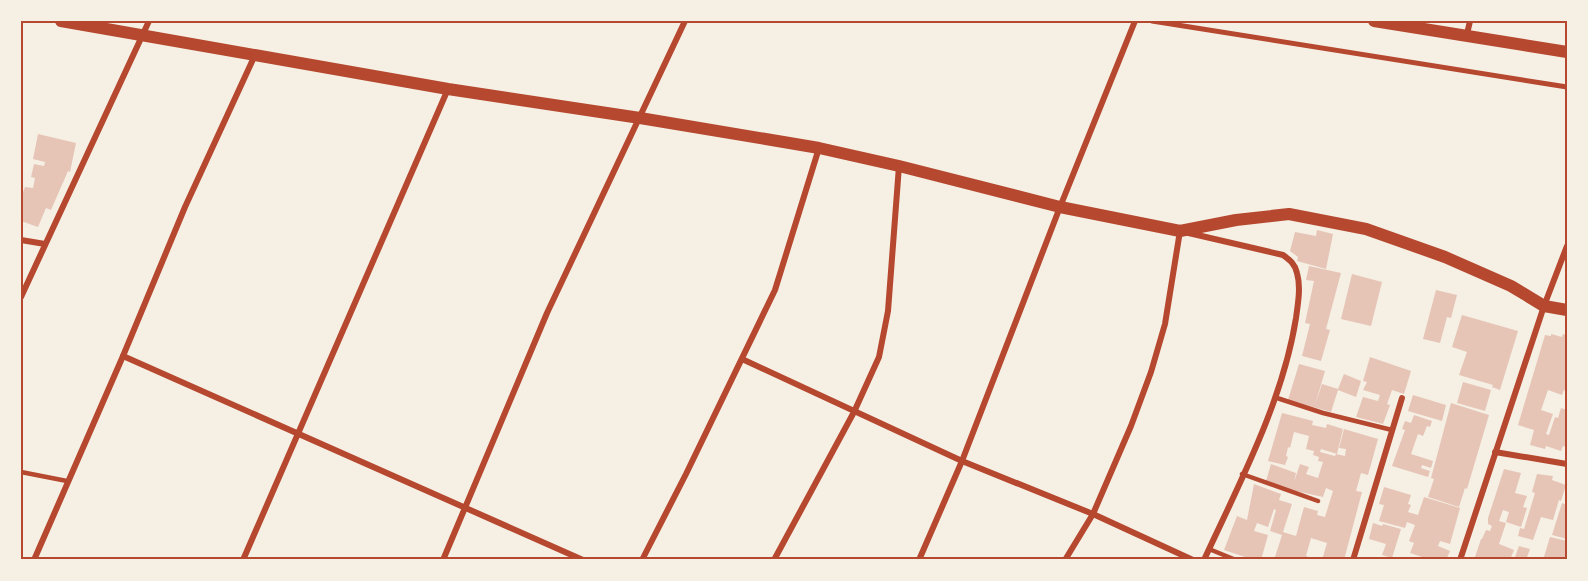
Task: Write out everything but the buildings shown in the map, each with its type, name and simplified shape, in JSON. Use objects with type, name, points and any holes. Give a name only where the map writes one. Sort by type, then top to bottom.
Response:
[{"type":"main road","points":[[61,21],[448,89],[819,148],[1060,207],[1180,231],[1236,220],[1289,214],[1366,229],[1445,257],[1511,286],[1544,306],[1567,310]]},
{"type":"main road","points":[[1374,21],[1467,34],[1567,52]]},
{"type":"street","points":[[21,297],[149,21]]},
{"type":"street","points":[[442,560],[547,313],[685,21]]},
{"type":"street","points":[[919,560],[962,461],[1060,207],[1136,21]]},
{"type":"street","points":[[1152,21],[1567,87]]},
{"type":"street","points":[[1467,34],[1470,21]]},
{"type":"street","points":[[34,560],[185,207],[256,55]]},
{"type":"street","points":[[243,560],[448,89]]},
{"type":"street","points":[[642,560],[775,290],[819,148]]},
{"type":"street","points":[[774,560],[854,412],[879,357],[884,338],[899,166]]},
{"type":"street","points":[[1065,560],[1092,514],[1131,426],[1151,372],[1165,324],[1180,231],[1275,252],[1292,262],[1298,277],[1298,305],[1294,332],[1276,398],[1204,560]]},
{"type":"street","points":[[21,240],[45,244]]},
{"type":"street","points":[[1460,560],[1544,306],[1567,246]]},
{"type":"street","points":[[123,356],[583,560]]},
{"type":"street","points":[[742,359],[962,461],[1092,514],[1193,560]]},
{"type":"street","points":[[1353,560],[1402,398]]},
{"type":"street","points":[[1495,452],[1567,464]]},
{"type":"lane","points":[[1276,398],[1323,413],[1392,430]]},
{"type":"lane","points":[[21,472],[67,481]]},
{"type":"lane","points":[[1242,474],[1318,501]]},
{"type":"lane","points":[[1209,549],[1236,560]]}]
